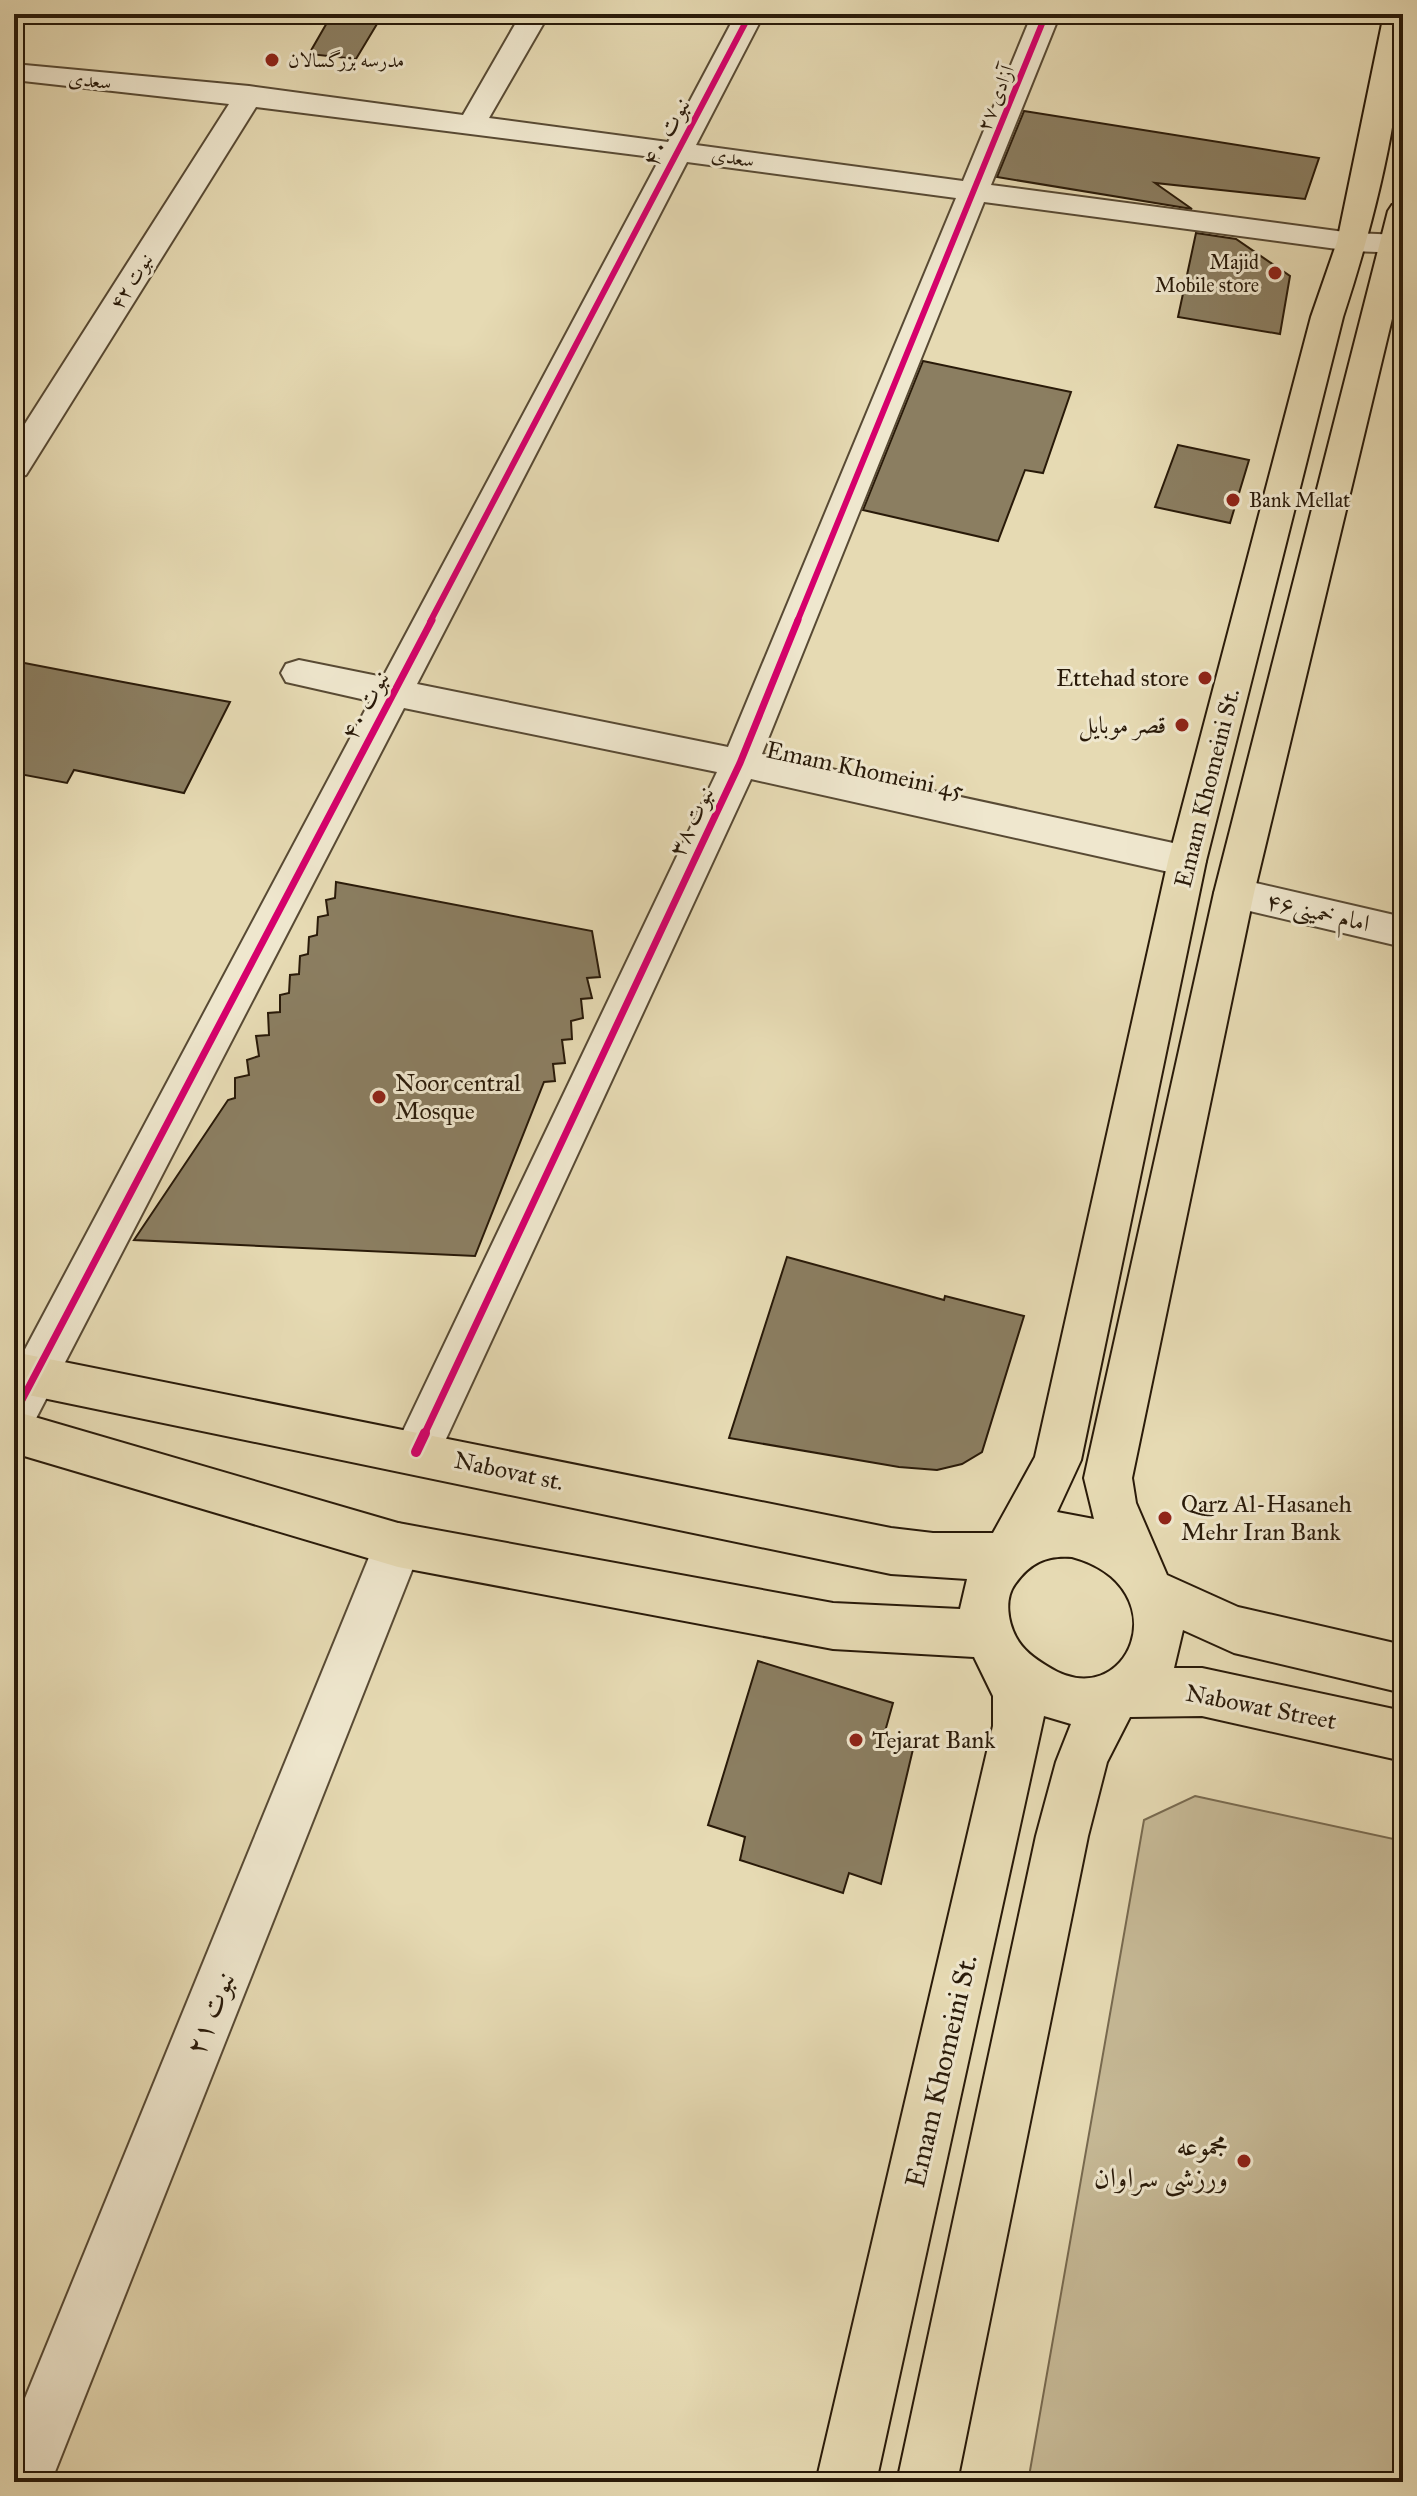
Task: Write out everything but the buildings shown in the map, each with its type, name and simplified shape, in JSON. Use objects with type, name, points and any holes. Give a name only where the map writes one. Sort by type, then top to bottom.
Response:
[{"type":"main road","name":"Emam Khomeini St.","points":[[1006,1556],[1027,1523],[1058,1460],[1187,861],[1327,317],[1352,242],[1398,14]]},
{"type":"main road","points":[[927,2482],[1062,1836],[1085,1743],[1117,1693],[1140,1676],[1156,1651],[1161,1622],[1112,1503],[1108,1478],[1234,893],[1401,233]]},
{"type":"main road","name":"Nabovat st.","points":[[21,1388],[416,1452],[891,1551],[933,1556],[1006,1556]]},
{"type":"main road","points":[[14,1432],[398,1545],[833,1626],[995,1648]]},
{"type":"main road","points":[[1117,1693],[1086,1701],[1054,1697],[1025,1683],[995,1648],[984,1606],[990,1578],[1006,1556],[1029,1540],[1057,1533],[1086,1536],[1115,1548],[1145,1580],[1234,1629],[1403,1669]]},
{"type":"main road","name":"Emam Khomeini St.","points":[[846,2482],[1013,1754],[1018,1726],[1018,1695],[995,1648]]},
{"type":"main road","name":"Nabowat Street","points":[[1117,1693],[1202,1692],[1403,1736]]},
{"type":"street","points":[[473,122],[535,14]]},
{"type":"street","name":"نبوت ۴۰","points":[[21,1388],[394,692],[750,14]]},
{"type":"street","name":"آزادی ۲۷","points":[[974,194],[1046,14]]},
{"type":"street","name":"سعدی","points":[[14,72],[249,95],[473,122],[679,149],[974,194],[1352,242],[1401,233]]},
{"type":"street","name":"نبوت ۴۲","points":[[14,467],[249,95]]},
{"type":"street","name":"نبوت ۳۸","points":[[416,1452],[740,763],[974,194]]},
{"type":"street","name":"Emam Khomeini 45","points":[[299,673],[740,763],[1187,861]]},
{"type":"street","name":"امام خمینی۴۶","points":[[1234,893],[1403,932]]},
{"type":"street","name":"نبوت ۲۱","points":[[21,2481],[398,1545]]},
{"type":"shaded area","name":"مجموعه ورزشی سراوان","points":[[1195,1796],[1403,1841],[1403,2482],[1028,2482],[1144,1820]]},
{"type":"cycle path","points":[[14,1415],[750,14]]},
{"type":"cycle path","points":[[416,1452],[740,763],[1046,14]]},
{"type":"place","name":"مدرسه بزرگسالان","points":[[272,60]]},
{"type":"place","name":"Majid Mobile store","points":[[1275,273]]},
{"type":"place","name":"Bank Mellat","points":[[1233,500]]},
{"type":"place","name":"Ettehad store","points":[[1205,678]]},
{"type":"place","name":"قصر موبایل","points":[[1182,725]]},
{"type":"place","name":"Noor central Mosque","points":[[379,1097]]},
{"type":"place","name":"Qarz Al-Hasaneh Mehr Iran Bank","points":[[1165,1518]]},
{"type":"place","name":"Tejarat Bank","points":[[856,1740]]},
{"type":"place","name":"مجموعه ورزشی سراوان","points":[[1244,2161]]}]
